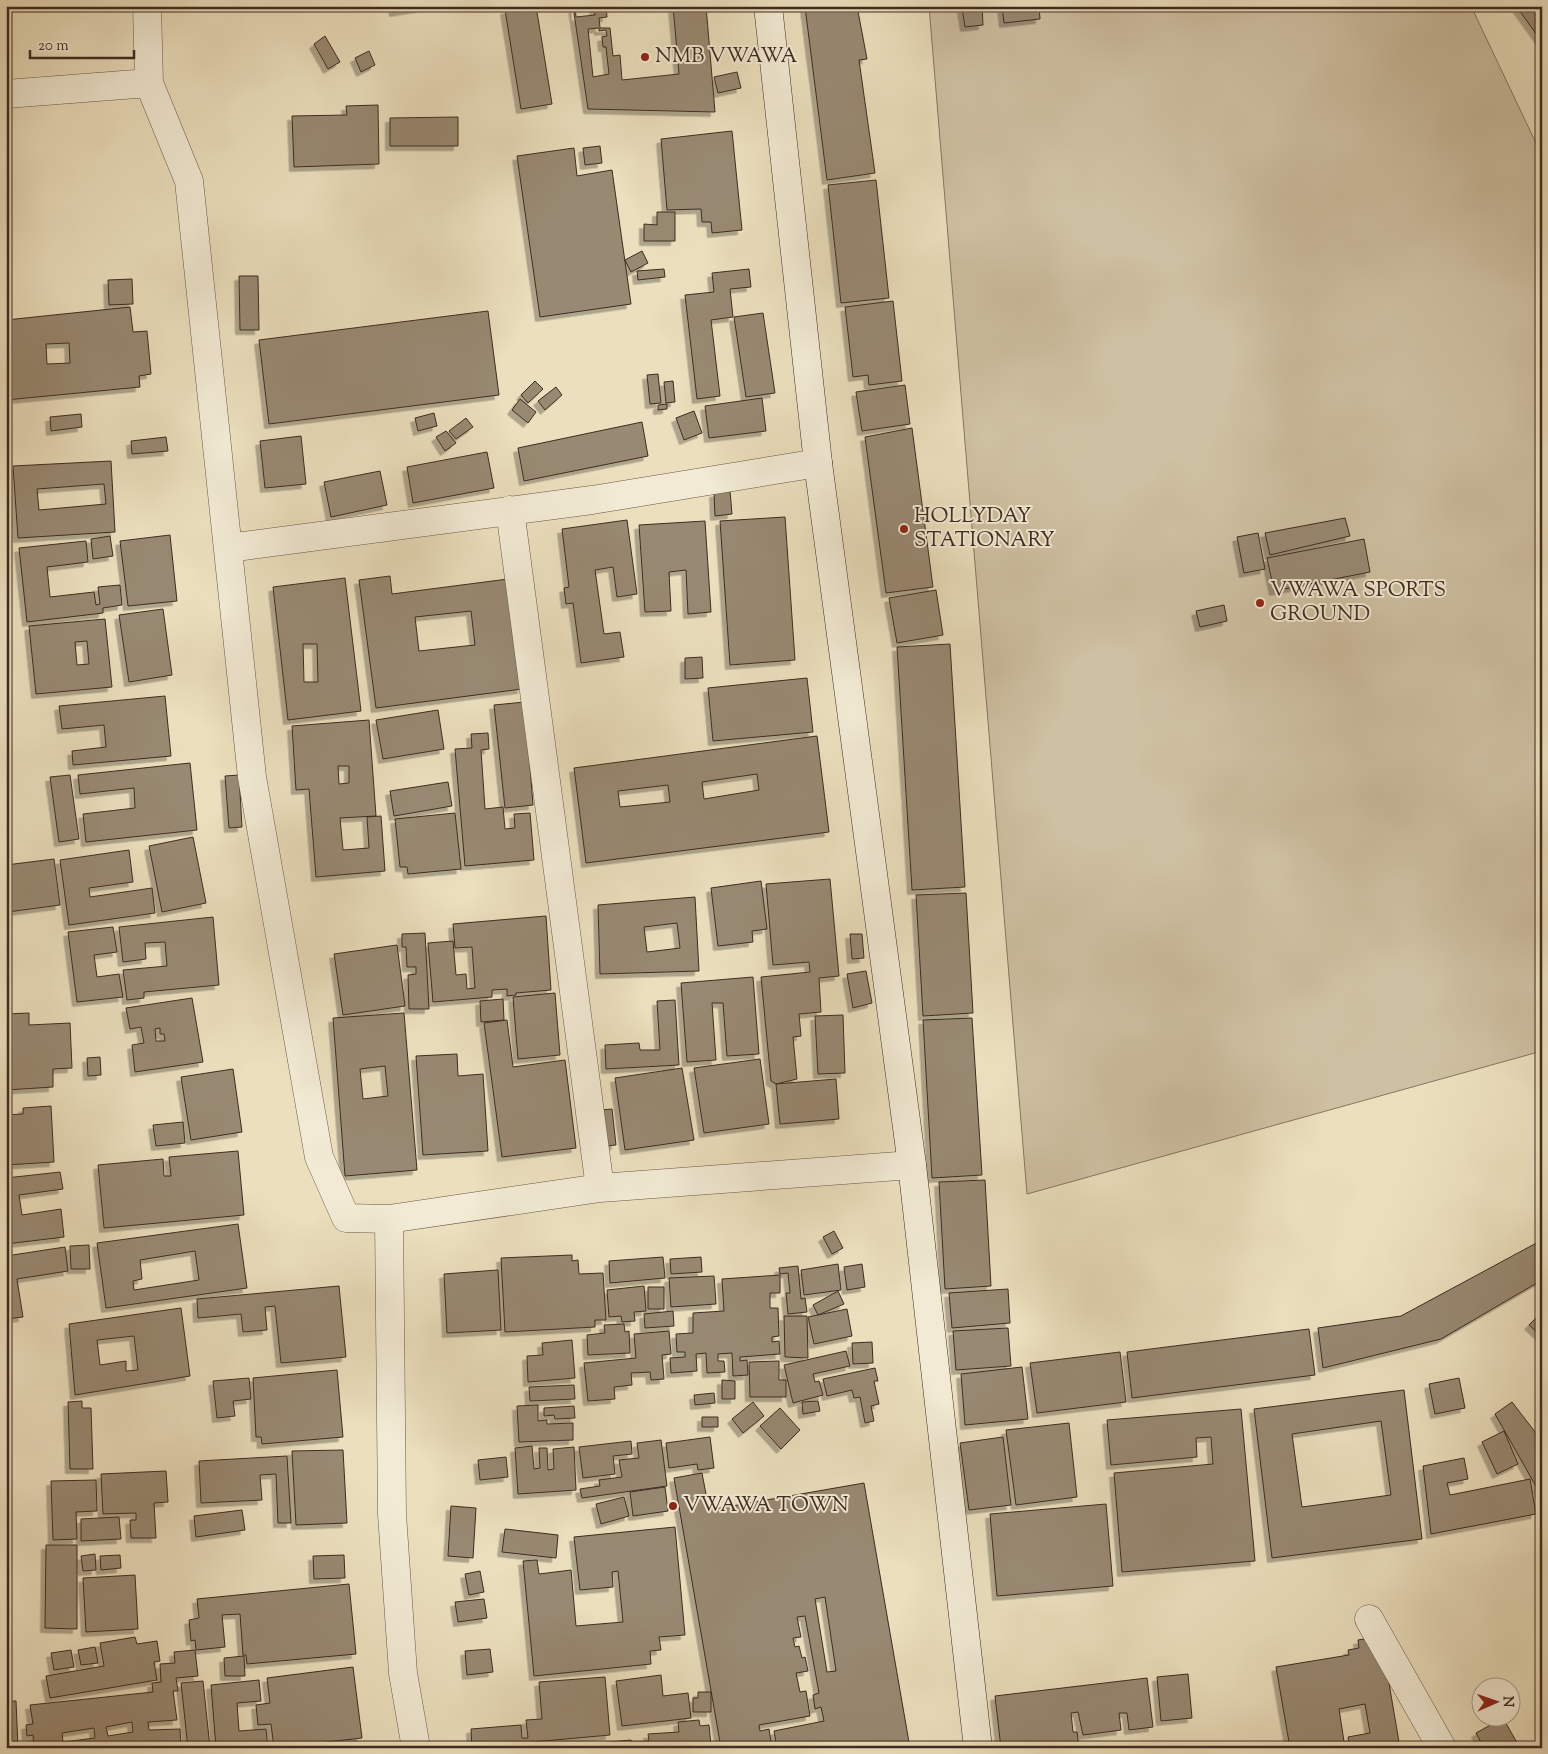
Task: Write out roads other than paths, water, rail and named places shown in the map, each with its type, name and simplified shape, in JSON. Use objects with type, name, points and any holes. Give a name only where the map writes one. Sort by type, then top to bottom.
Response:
[{"type":"street","points":[[146,6],[149,84],[188,181],[252,777],[320,1157],[346,1218],[389,1219],[600,1188],[912,1165]]},
{"type":"street","points":[[768,6],[818,463],[912,1165],[978,1748]]},
{"type":"street","points":[[6,94],[149,84]]},
{"type":"street","points":[[228,548],[592,500],[818,463]]},
{"type":"street","points":[[510,510],[600,1188]]},
{"type":"street","points":[[389,1219],[392,1514],[403,1673],[416,1748]]},
{"type":"street","points":[[1369,1619],[1442,1748]]},
{"type":"place","name":"NMB VWAWA","points":[[645,57]]},
{"type":"place","name":"HOLLYDAY STATIONARY","points":[[904,529]]},
{"type":"place","name":"VWAWA SPORTS GROUND","points":[[1260,603]]},
{"type":"place","name":"VWAWA TOWN","points":[[673,1506]]}]
